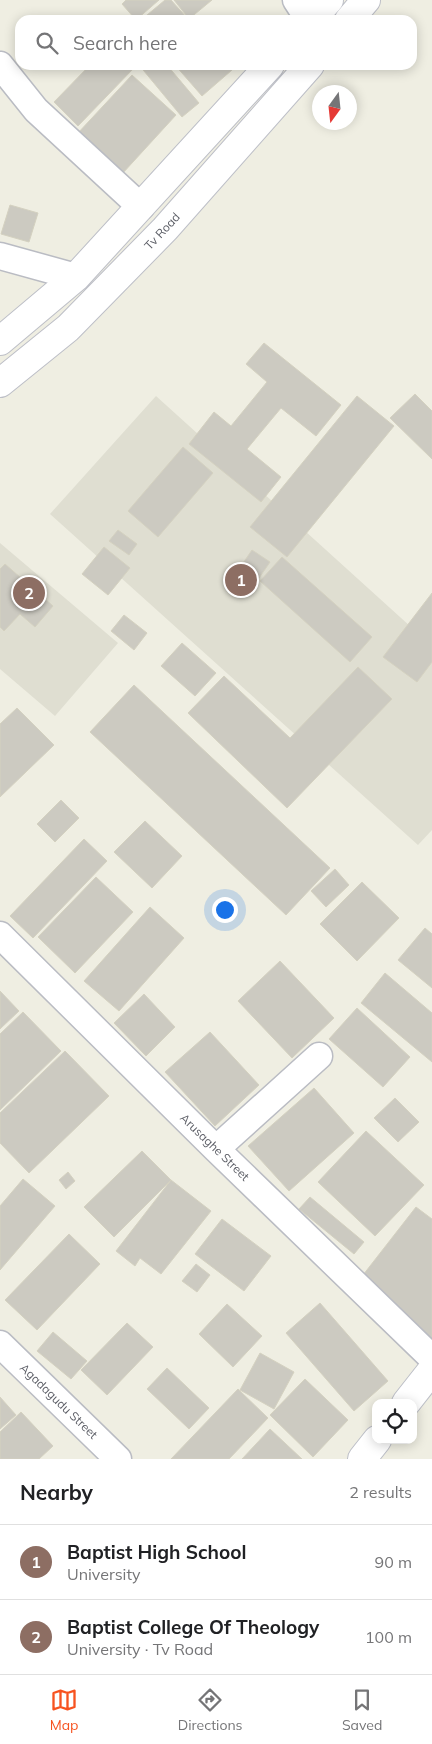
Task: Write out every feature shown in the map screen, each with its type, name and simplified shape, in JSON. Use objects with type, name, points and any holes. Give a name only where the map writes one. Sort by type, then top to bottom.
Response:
[{"type":"street","points":[[296,0],[306,15]]},
{"type":"street","points":[[315,15],[329,0]]},
{"type":"street","points":[[353,15],[366,0]]},
{"type":"street","points":[[0,65],[36,110],[141,207]]},
{"type":"street","points":[[0,341],[76,277],[265,70]]},
{"type":"street","name":"Tv Road","points":[[0,383],[68,328],[165,229],[306,70]]},
{"type":"street","points":[[0,256],[76,277]]},
{"type":"street","name":"Arusaghe Street","points":[[0,935],[216,1149],[432,1358]]},
{"type":"street","points":[[216,1149],[318,1056]]},
{"type":"street","name":"Agadagudu Street","points":[[0,1344],[104,1454]]},
{"type":"street","points":[[409,1399],[432,1370]]},
{"type":"street","points":[[362,1459],[374,1444]]},
{"type":"shaded area","points":[[156,396],[432,646],[432,830],[418,845],[50,514]]},
{"type":"shaded area","points":[[0,543],[118,643],[55,716],[0,669]]},
{"type":"building","points":[[126,0],[159,0],[142,15],[132,15],[122,4]]},
{"type":"building","points":[[165,0],[171,0],[184,15],[147,15]]},
{"type":"building","points":[[174,0],[212,0],[194,15],[186,15]]},
{"type":"building","points":[[85,70],[132,70],[78,126],[54,102]]},
{"type":"building","points":[[143,70],[171,70],[199,103],[182,117]]},
{"type":"building","points":[[179,70],[232,70],[202,96]]},
{"type":"building","points":[[132,75],[176,115],[122,174],[77,134]]},
{"type":"building","points":[[10,205],[38,213],[29,242],[1,234]]},
{"type":"building","points":[[264,343],[341,405],[316,436],[281,408],[247,449],[281,477],[261,502],[189,444],[214,412],[231,426],[267,382],[246,364]]},
{"type":"building","points":[[415,394],[432,411],[432,459],[390,418]]},
{"type":"building","points":[[357,396],[394,426],[287,557],[250,527]]},
{"type":"building","points":[[183,447],[213,473],[158,537],[128,511]]},
{"type":"building","points":[[118,530],[137,544],[129,555],[109,541]]},
{"type":"building","points":[[104,547],[130,568],[108,595],[82,574]]},
{"type":"building","points":[[252,550],[270,562],[259,578],[241,566]]},
{"type":"building","points":[[282,557],[372,637],[350,662],[260,581]]},
{"type":"building","points":[[5,564],[53,606],[35,627],[20,614],[4,631],[0,627],[0,569]]},
{"type":"building","points":[[432,593],[432,662],[417,682],[383,657]]},
{"type":"building","points":[[124,615],[147,633],[134,650],[111,631]]},
{"type":"building","points":[[182,643],[216,673],[195,696],[161,666]]},
{"type":"building","points":[[358,667],[392,699],[287,808],[188,713],[224,676],[290,738]]},
{"type":"building","points":[[134,685],[330,868],[286,915],[90,732]]},
{"type":"building","points":[[17,708],[54,745],[0,797],[0,724]]},
{"type":"building","points":[[61,800],[79,818],[55,842],[37,824]]},
{"type":"building","points":[[145,821],[182,856],[152,888],[114,852]]},
{"type":"building","points":[[84,839],[107,861],[33,938],[10,916]]},
{"type":"building","points":[[335,869],[349,885],[326,907],[311,891]]},
{"type":"building","points":[[96,877],[133,912],[75,973],[38,937]]},
{"type":"building","points":[[362,882],[399,918],[357,961],[320,924]]},
{"type":"building","points":[[150,907],[184,938],[119,1011],[84,981]]},
{"type":"building","points":[[425,928],[432,934],[432,988],[398,960]]},
{"type":"building","points":[[280,961],[334,1018],[292,1058],[238,1001]]},
{"type":"building","points":[[385,973],[432,1013],[432,1062],[361,1003]]},
{"type":"building","points":[[0,991],[19,1011],[0,1029]]},
{"type":"building","points":[[144,994],[175,1027],[146,1056],[114,1023]]},
{"type":"building","points":[[357,1008],[410,1057],[383,1087],[329,1039]]},
{"type":"building","points":[[23,1012],[61,1051],[0,1110],[0,1034]]},
{"type":"building","points":[[210,1032],[259,1085],[215,1126],[165,1072]]},
{"type":"building","points":[[65,1051],[109,1096],[29,1173],[0,1143],[0,1113]]},
{"type":"building","points":[[314,1088],[354,1133],[289,1191],[248,1146]]},
{"type":"building","points":[[395,1098],[419,1122],[398,1142],[374,1118]]},
{"type":"building","points":[[366,1131],[424,1185],[375,1236],[318,1182]]},
{"type":"building","points":[[142,1151],[171,1180],[114,1237],[84,1207]]},
{"type":"building","points":[[68,1172],[75,1181],[66,1189],[59,1180]]},
{"type":"building","points":[[23,1179],[55,1206],[0,1270],[0,1206]]},
{"type":"building","points":[[171,1180],[211,1211],[161,1274],[140,1258],[135,1266],[116,1251]]},
{"type":"building","points":[[310,1197],[364,1242],[354,1254],[299,1209]]},
{"type":"building","points":[[416,1207],[432,1219],[432,1341],[356,1284]]},
{"type":"building","points":[[222,1219],[271,1256],[244,1291],[195,1254]]},
{"type":"building","points":[[69,1234],[100,1264],[37,1330],[5,1300]]},
{"type":"building","points":[[196,1264],[210,1275],[197,1292],[182,1281]]},
{"type":"building","points":[[320,1303],[388,1381],[354,1411],[286,1333]]},
{"type":"building","points":[[227,1304],[262,1336],[233,1367],[199,1334]]},
{"type":"building","points":[[127,1323],[153,1347],[107,1395],[81,1370]]},
{"type":"building","points":[[53,1332],[87,1361],[71,1379],[37,1351]]},
{"type":"building","points":[[260,1353],[294,1372],[274,1409],[240,1390]]},
{"type":"building","points":[[167,1368],[209,1408],[189,1429],[147,1389]]},
{"type":"building","points":[[305,1379],[348,1420],[313,1457],[270,1415]]},
{"type":"building","points":[[238,1389],[268,1418],[229,1459],[171,1459]]},
{"type":"building","points":[[0,1397],[16,1415],[0,1429]]},
{"type":"building","points":[[21,1412],[53,1446],[39,1459],[0,1459],[0,1432]]},
{"type":"building","points":[[270,1429],[302,1459],[242,1459]]},
{"type":"place","name":"Baptist High School","points":[[241,580]]},
{"type":"place","name":"Baptist College Of Theology","points":[[29,593]]}]
